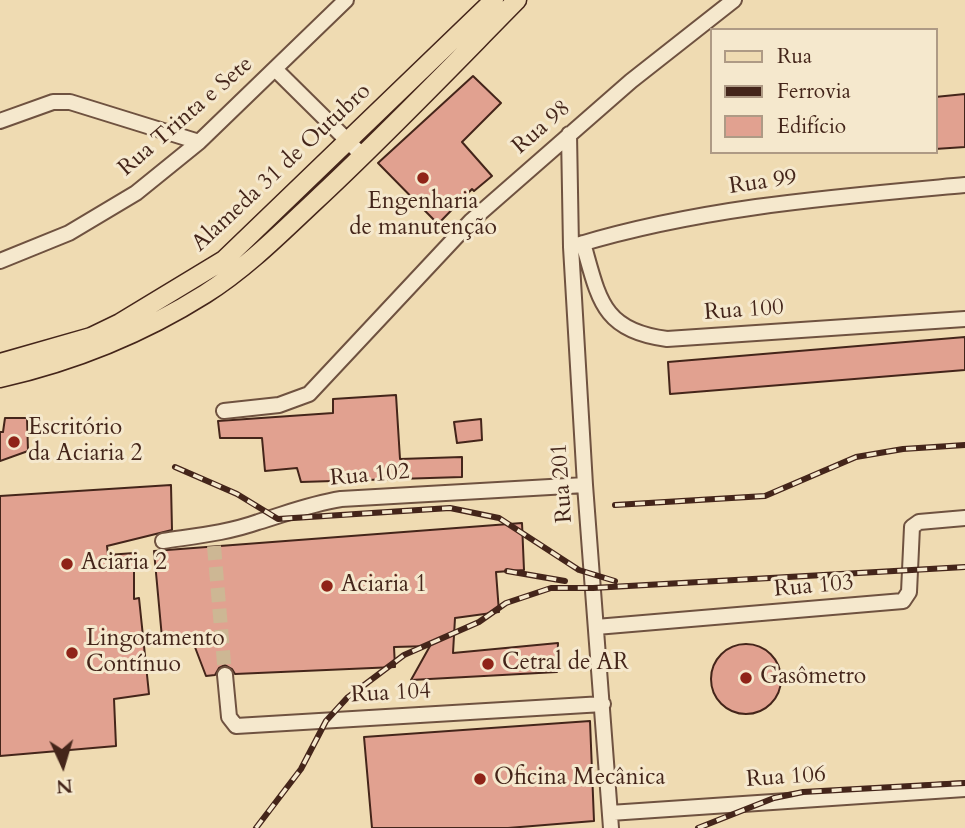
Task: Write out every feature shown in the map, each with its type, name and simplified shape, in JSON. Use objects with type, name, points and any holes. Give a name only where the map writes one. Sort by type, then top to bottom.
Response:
[{"type":"main road","name":"Alameda 31 de Outubro","points":[[0,363],[101,340],[223,260],[494,0]]},
{"type":"main road","points":[[0,378],[39,369],[205,294],[265,247],[363,156],[517,0]]},
{"type":"street","name":"Rua Trinta e Sete","points":[[0,261],[69,233],[136,193],[199,142],[346,0]]},
{"type":"street","name":"Rua 98","points":[[224,411],[296,402],[309,394],[471,221],[569,134],[734,0]]},
{"type":"street","points":[[275,69],[363,156]]},
{"type":"street","points":[[0,121],[53,102],[70,102],[199,142]]},
{"type":"street","name":"Rua 201","points":[[569,134],[577,245],[585,485],[611,821]]},
{"type":"street","name":"Rua 99","points":[[577,245],[623,231],[780,202],[965,185]]},
{"type":"street","name":"Rua 100","points":[[577,245],[610,316],[628,330],[643,336],[667,339],[965,318]]},
{"type":"street","name":"Rua 102","points":[[163,541],[214,540],[302,506],[341,499],[585,485]]},
{"type":"street","name":"Rua 103","points":[[596,627],[903,601],[909,592],[912,527],[919,522],[965,518]]},
{"type":"street","name":"Rua 104","points":[[225,675],[229,717],[231,722],[243,726],[603,704]]},
{"type":"street","name":"Rua 106","points":[[611,821],[965,789]]},
{"type":"building","points":[[473,76],[501,103],[462,142],[492,176],[474,191],[472,189],[438,224],[378,163]]},
{"type":"building","points":[[965,94],[965,147],[937,149],[937,97]]},
{"type":"building","points":[[965,337],[965,370],[670,394],[668,362]]},
{"type":"building","points":[[396,395],[400,459],[462,457],[462,477],[301,482],[297,468],[265,471],[262,438],[220,438],[218,421],[333,413],[333,399]]},
{"type":"building","name":"Escritório da Aciaria 2","points":[[5,418],[27,418],[28,451],[0,461],[0,432],[3,432]]},
{"type":"building","points":[[481,419],[482,440],[457,443],[454,422]]},
{"type":"building","points":[[171,485],[172,530],[107,546],[108,555],[134,553],[134,599],[139,598],[149,694],[114,699],[116,746],[0,756],[0,496]]},
{"type":"building","name":"Aciaria 1","points":[[522,523],[524,570],[496,572],[499,612],[455,618],[453,653],[558,643],[557,672],[411,680],[430,646],[394,647],[395,667],[235,674],[225,665],[219,668],[215,675],[206,676],[193,642],[162,638],[154,551]]},
{"type":"building","name":"Gasômetro","points":[[739,644],[753,644],[766,649],[776,659],[781,679],[776,699],[766,709],[753,714],[739,714],[726,709],[716,699],[711,686],[711,672],[716,659],[726,649]]},
{"type":"building","name":"Oficina Mecânica","points":[[590,721],[594,821],[508,828],[372,828],[364,737]]},
{"type":"tunnel","points":[[214,546],[225,675]]},
{"type":"railway","points":[[615,505],[765,496],[856,457],[903,449],[965,445]]},
{"type":"railway","points":[[175,467],[237,494],[278,519],[450,508],[499,518],[579,570],[615,581]]},
{"type":"railway","points":[[256,828],[301,769],[326,721],[347,698],[404,655],[479,622],[506,603],[551,588],[593,588],[965,567]]},
{"type":"railway","points":[[507,571],[565,581]]},
{"type":"railway","points":[[698,828],[774,798],[803,792],[965,783]]},
{"type":"place","name":"Engenharia de manutenção","points":[[423,178]]},
{"type":"place","name":"Escritório da Aciaria 2","points":[[14,442]]},
{"type":"place","name":"Aciaria 2","points":[[67,564]]},
{"type":"place","name":"Aciaria 1","points":[[327,586]]},
{"type":"place","name":"Lingotamento Contínuo","points":[[72,653]]},
{"type":"place","name":"Cetral de AR","points":[[488,664]]},
{"type":"place","name":"Gasômetro","points":[[746,678]]},
{"type":"place","name":"Oficina Mecânica","points":[[480,779]]}]
